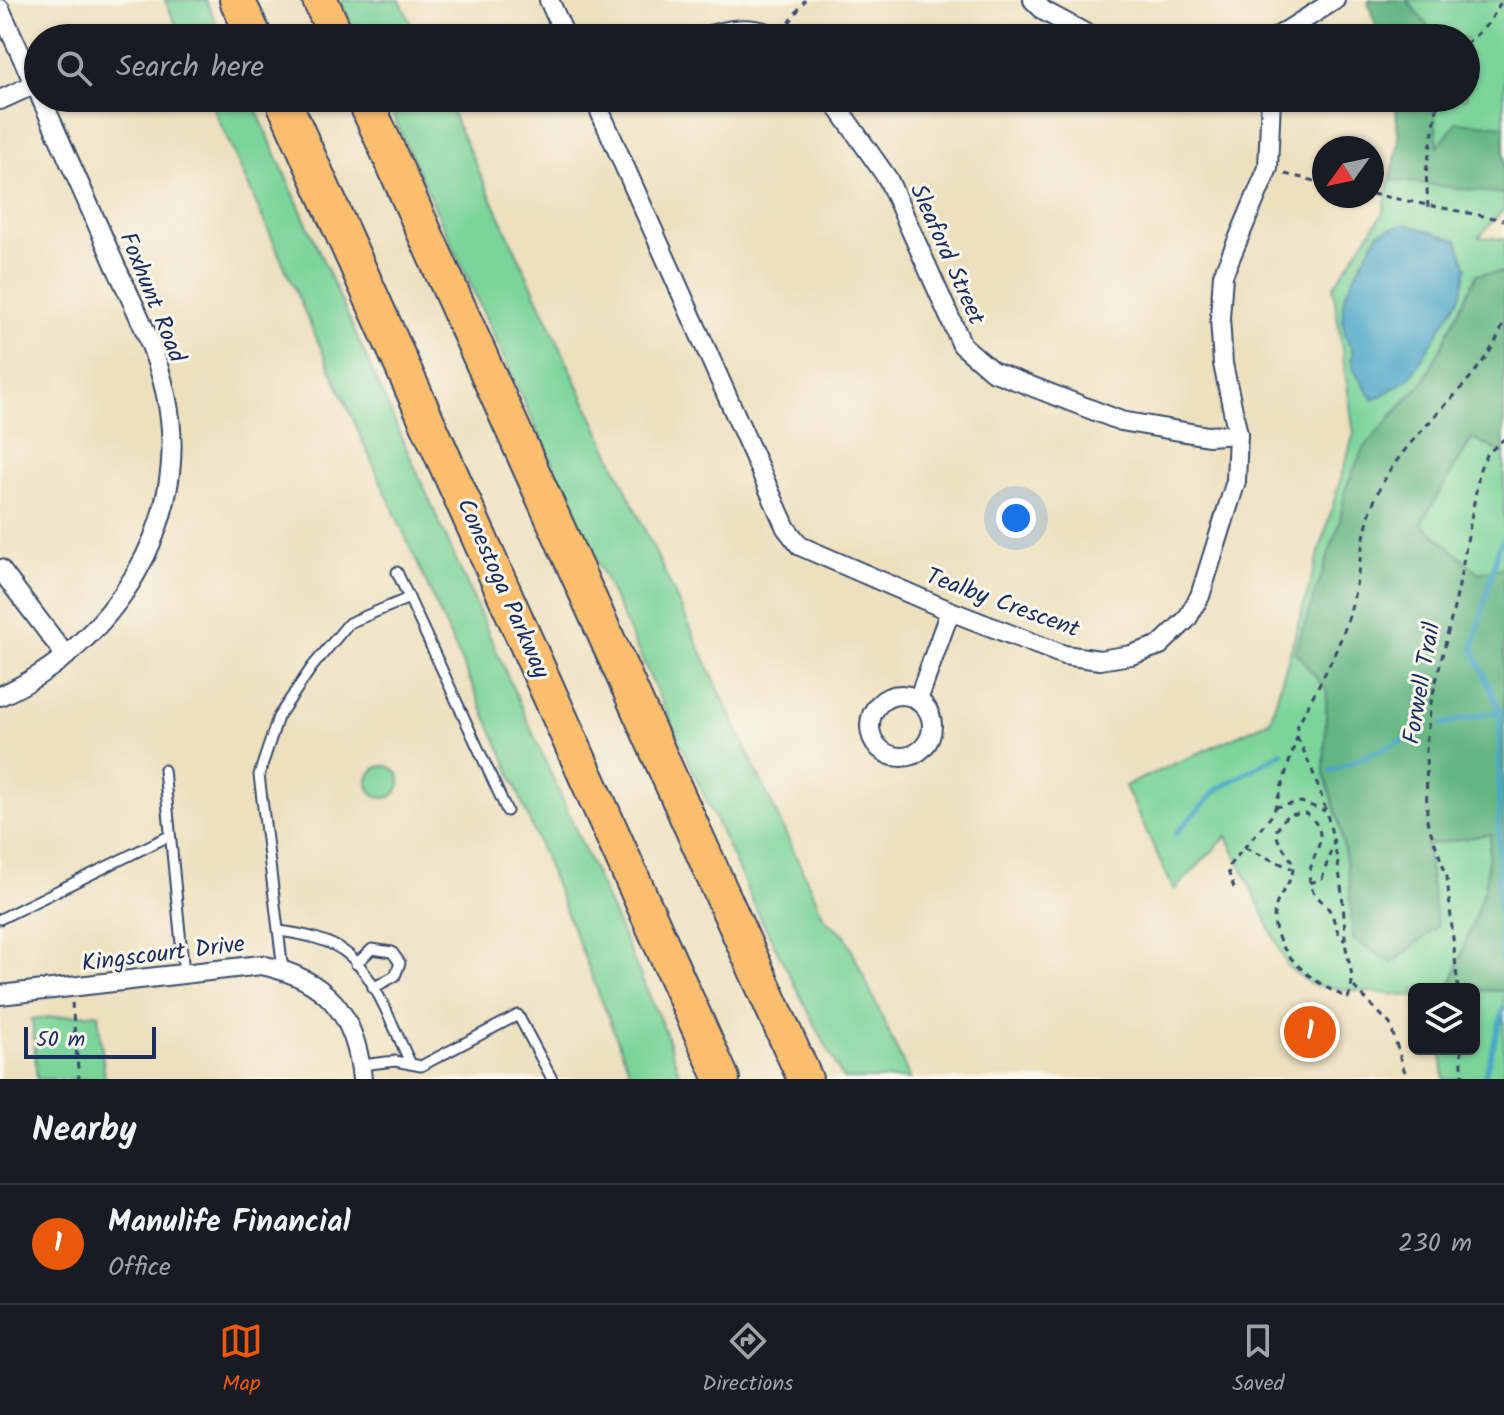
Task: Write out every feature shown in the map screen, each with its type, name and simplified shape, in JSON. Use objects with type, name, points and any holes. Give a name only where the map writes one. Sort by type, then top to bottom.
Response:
[{"type":"highway","points":[[237,0],[248,24]]},
{"type":"highway","points":[[320,0],[331,24]]},
{"type":"highway","name":"Conestoga Parkway","points":[[288,112],[722,1079]]},
{"type":"highway","points":[[370,112],[805,1079]]},
{"type":"highway","points":[[636,882],[702,1079]]},
{"type":"highway","points":[[735,924],[820,1079]]},
{"type":"street","points":[[549,0],[560,24]]},
{"type":"street","points":[[1033,0],[1044,11],[1068,24]]},
{"type":"street","points":[[1297,24],[1335,0]]},
{"type":"street","name":"Foxhunt Road","points":[[0,9],[24,61]]},
{"type":"street","points":[[0,100],[24,94]]},
{"type":"street","name":"Foxhunt Road","points":[[0,696],[66,656],[95,630],[138,573],[165,501],[170,455],[167,398],[152,347],[47,112]]},
{"type":"street","name":"Tealby Crescent","points":[[600,112],[786,528],[800,546],[950,611],[1064,655],[1100,660],[1131,655],[1160,645],[1187,619],[1200,596],[1236,481],[1238,434],[1223,364],[1220,318],[1223,275],[1268,168],[1270,112]]},
{"type":"street","name":"Sleaford Street","points":[[841,112],[888,179],[962,345],[992,371],[1121,421],[1208,436],[1238,434]]},
{"type":"street","points":[[0,569],[66,656]]},
{"type":"street","points":[[918,700],[950,611]]},
{"type":"street","name":"Kingscourt Drive","points":[[0,995],[261,965],[307,980],[336,1002],[352,1030],[362,1072]]},
{"type":"lane","points":[[397,572],[507,811]]},
{"type":"lane","points":[[283,970],[259,775],[278,717],[312,667],[349,623],[409,598]]},
{"type":"lane","points":[[164,770],[184,974]]},
{"type":"lane","points":[[0,919],[169,836]]},
{"type":"lane","points":[[279,931],[311,936],[349,955],[373,988],[410,1062]]},
{"type":"lane","points":[[356,964],[372,949],[392,952],[400,963],[395,976],[373,988]]},
{"type":"lane","points":[[362,1072],[410,1062],[421,1066],[518,1015],[552,1079]]},
{"type":"path","points":[[789,24],[805,0]]},
{"type":"path","points":[[1480,31],[1489,23],[1502,0]]},
{"type":"path","points":[[1428,207],[1426,172],[1437,112]]},
{"type":"path","points":[[1268,168],[1312,180]]},
{"type":"path","points":[[1384,197],[1504,220]]},
{"type":"path","points":[[1234,888],[1227,868],[1275,807],[1297,737],[1297,727],[1334,657],[1348,620],[1376,494],[1398,456],[1487,355],[1504,322]]},
{"type":"path","name":"Forwell Trail","points":[[1457,983],[1447,877],[1427,821],[1426,744],[1431,702],[1458,591],[1480,469],[1486,455],[1504,439]]},
{"type":"path","points":[[1297,737],[1335,838],[1347,922],[1345,941],[1354,987],[1390,1024],[1407,1079]]},
{"type":"path","points":[[1275,807],[1301,802],[1325,811]]},
{"type":"path","points":[[1345,941],[1336,933],[1332,916],[1313,892],[1310,883],[1310,871],[1320,841],[1314,820],[1306,813],[1287,815],[1276,831],[1280,847],[1288,854],[1293,869],[1278,899],[1275,925],[1285,954],[1348,998],[1354,987]]},
{"type":"path","points":[[1310,883],[1322,879],[1335,838]]},
{"type":"path","points":[[1244,848],[1293,869]]},
{"type":"path","points":[[70,988],[79,1079]]},
{"type":"path","points":[[1461,1055],[1463,1079]]},
{"type":"green space","points":[[165,0],[206,0],[217,24],[176,24]]},
{"type":"green space","points":[[340,0],[400,0],[411,24],[351,24]]},
{"type":"green space","points":[[1370,0],[1504,0],[1504,209],[1479,237],[1504,239],[1504,272],[1477,275],[1425,380],[1392,415],[1346,488],[1339,525],[1296,651],[1327,690],[1324,773],[1339,822],[1349,877],[1353,939],[1437,927],[1426,845],[1491,834],[1485,887],[1452,983],[1408,983],[1408,996],[1312,985],[1288,967],[1227,836],[1174,890],[1125,786],[1270,721],[1354,433],[1333,287],[1383,213],[1399,142],[1396,112],[1480,112],[1480,24],[1376,24]],"holes":[[[1361,267],[1355,371],[1344,320],[1344,298]]]},
{"type":"green space","points":[[1407,0],[1426,24],[1375,24],[1368,2]]},
{"type":"green space","points":[[215,112],[257,112],[665,1031],[681,1079],[633,1079],[502,752]]},
{"type":"green space","points":[[391,112],[451,112],[825,919],[845,935],[910,1079],[843,1079],[759,915]]},
{"type":"green space","points":[[1396,112],[1434,112],[1438,147],[1457,122],[1504,126],[1504,194],[1391,180],[1399,142]]},
{"type":"green space","points":[[1504,272],[1504,454],[1472,438],[1421,523],[1479,573],[1504,567],[1504,991],[1480,990],[1480,983],[1452,983],[1485,887],[1491,834],[1426,845],[1437,927],[1392,963],[1353,939],[1349,877],[1339,822],[1324,773],[1327,690],[1295,652],[1339,525],[1346,488],[1363,449],[1425,380],[1477,274]]},
{"type":"green space","points":[[1473,438],[1504,454],[1504,567],[1479,574],[1421,523]]},
{"type":"green space","points":[[384,766],[395,771],[400,782],[395,793],[384,798],[373,793],[368,782],[373,771]]},
{"type":"green space","points":[[1480,990],[1504,991],[1504,1079],[1444,1079],[1442,1055],[1480,1055]]},
{"type":"green space","points":[[98,1013],[105,1079],[37,1079],[32,1019]]},
{"type":"water","points":[[1406,224],[1457,240],[1467,267],[1461,295],[1410,378],[1374,400],[1355,372],[1351,359],[1354,353],[1343,321],[1344,306],[1354,276],[1379,232]]},
{"type":"waterway","points":[[1504,539],[1499,545],[1473,649],[1500,711],[1498,896],[1504,984]]},
{"type":"waterway","points":[[1442,724],[1500,711]]},
{"type":"waterway","points":[[1330,771],[1418,734]]},
{"type":"waterway","points":[[1175,834],[1218,789],[1282,753]]},
{"type":"waterway","points":[[1484,1079],[1504,1007]]},
{"type":"place","name":"Manulife Financial","points":[[1310,1032]]}]
